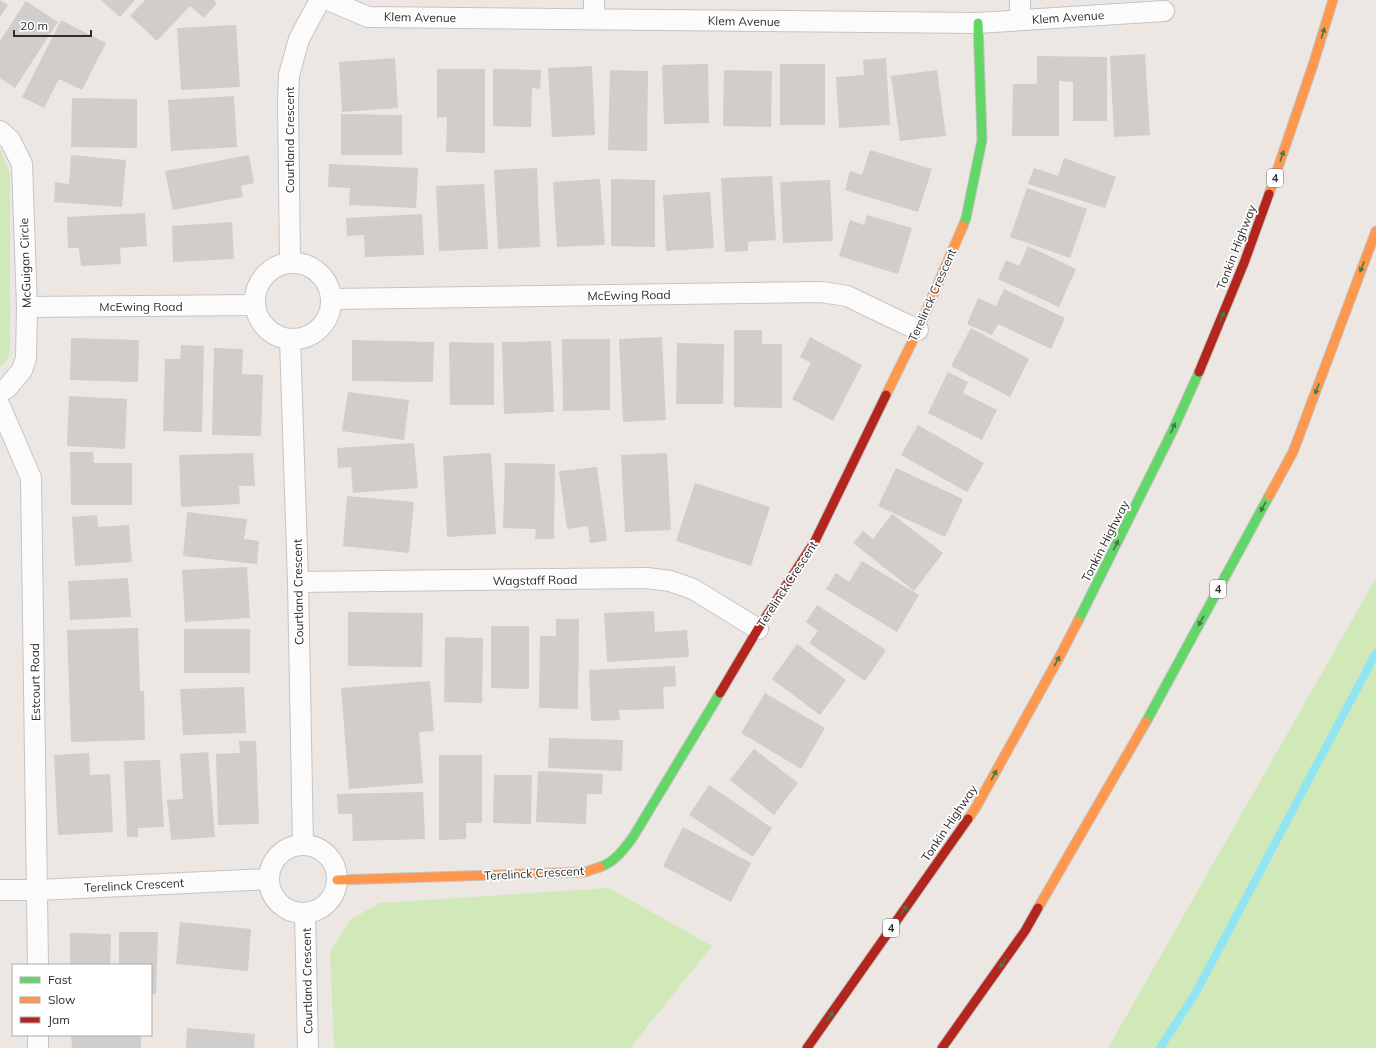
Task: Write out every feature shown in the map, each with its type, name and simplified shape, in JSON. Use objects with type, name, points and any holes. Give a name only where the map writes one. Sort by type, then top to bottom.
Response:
[{"type":"main road","name":"Tonkin Highway","points":[[807,1048],[975,809],[1061,654],[1115,549],[1178,418],[1207,353],[1244,263],[1303,95],[1333,0]]},
{"type":"main road","name":"Terelinck Crescent","points":[[337,880],[585,872],[606,865],[620,854],[633,838],[758,630],[815,541],[918,330],[966,218],[982,140],[978,23]]},
{"type":"main road","name":"4","points":[[942,1048],[1025,931],[1145,723],[1293,452],[1376,231]]},
{"type":"street","name":"Courtland Crescent","points":[[290,262],[289,75],[299,39],[320,0]]},
{"type":"street","name":"Klem Avenue","points":[[328,0],[368,16],[594,10],[978,23],[1164,11]]},
{"type":"street","points":[[1020,0],[1020,20]]},
{"type":"street","name":"McGuigan Circle","points":[[0,131],[10,140],[22,164],[27,306],[26,358],[22,370],[7,388],[0,392]]},
{"type":"street","points":[[290,262],[310,266],[325,278],[332,299],[325,323],[307,337],[290,339],[270,332],[260,320],[255,305],[258,284],[272,268],[290,262]]},
{"type":"street","name":"McEwing Road","points":[[332,299],[821,292],[847,296],[918,330]]},
{"type":"street","name":"McEwing Road","points":[[27,306],[255,305]]},
{"type":"street","name":"Courtland Crescent","points":[[290,339],[298,582],[303,845]]},
{"type":"street","name":"Estcourt Road","points":[[0,406],[31,478],[38,964]]},
{"type":"street","name":"Wagstaff Road","points":[[298,582],[647,578],[670,581],[692,588],[758,630]]},
{"type":"street","points":[[303,845],[315,847],[326,854],[334,864],[337,880],[335,891],[329,902],[318,910],[305,913],[293,912],[282,906],[274,898],[269,884],[269,879],[270,869],[275,858],[285,850],[303,845]]},
{"type":"street","name":"Terelinck Crescent","points":[[0,890],[38,890],[269,879]]},
{"type":"street","name":"Courtland Crescent","points":[[305,913],[308,1048]]},
{"type":"street","points":[[38,1036],[38,1048]]},
{"type":"green space","points":[[0,149],[10,173],[10,345],[8,359],[0,367]]},
{"type":"green space","points":[[1376,578],[1376,1048],[1108,1048]]},
{"type":"green space","points":[[609,888],[712,946],[630,1048],[334,1048],[330,952],[351,919],[380,903]]},
{"type":"building","points":[[0,0],[8,5],[0,17]]},
{"type":"building","points":[[101,0],[135,0],[120,17]]},
{"type":"building","points":[[145,0],[214,0],[217,3],[204,18],[190,6],[157,41],[130,16]]},
{"type":"building","points":[[26,1],[58,22],[15,88],[0,78],[0,41]]},
{"type":"building","points":[[61,20],[106,43],[82,90],[59,79],[44,108],[22,97]]},
{"type":"building","points":[[236,25],[240,87],[181,90],[177,28]]},
{"type":"building","points":[[1145,54],[1150,135],[1114,137],[1110,56]]},
{"type":"building","points":[[1037,56],[1107,57],[1107,121],[1073,121],[1073,82],[1059,81],[1059,136],[1012,136],[1013,84],[1037,84]]},
{"type":"building","points":[[395,58],[398,108],[342,112],[339,62]]},
{"type":"building","points":[[886,58],[890,125],[839,128],[836,77],[864,75],[863,60]]},
{"type":"building","points":[[708,64],[709,123],[664,124],[662,65]]},
{"type":"building","points":[[780,64],[825,64],[825,125],[780,125]]},
{"type":"building","points":[[592,66],[595,135],[552,137],[548,68]]},
{"type":"building","points":[[437,69],[485,69],[485,153],[446,152],[447,117],[437,118]]},
{"type":"building","points":[[493,69],[541,70],[540,89],[532,88],[531,127],[493,126]]},
{"type":"building","points":[[610,70],[648,71],[647,151],[608,150]]},
{"type":"building","points":[[724,70],[772,71],[771,127],[723,126]]},
{"type":"building","points":[[937,70],[946,136],[900,141],[891,76]]},
{"type":"building","points":[[234,96],[237,147],[171,151],[168,100]]},
{"type":"building","points":[[72,98],[137,99],[137,148],[71,147]]},
{"type":"building","points":[[341,114],[402,115],[402,155],[341,155]]},
{"type":"building","points":[[870,150],[932,169],[918,212],[845,190],[850,171],[862,175]]},
{"type":"building","points":[[71,155],[126,160],[122,207],[54,202],[55,182],[69,184]]},
{"type":"building","points":[[249,155],[254,183],[241,186],[243,197],[173,210],[165,171]]},
{"type":"building","points":[[1064,158],[1116,177],[1105,208],[1028,184],[1034,168],[1058,176]]},
{"type":"building","points":[[329,164],[418,168],[416,208],[349,205],[350,188],[328,187]]},
{"type":"building","points":[[537,168],[540,247],[498,249],[494,170]]},
{"type":"building","points":[[772,176],[776,240],[748,242],[748,251],[725,252],[721,178]]},
{"type":"building","points":[[600,179],[605,245],[557,247],[553,182]]},
{"type":"building","points":[[611,179],[655,180],[655,247],[611,246]]},
{"type":"building","points":[[830,180],[833,241],[783,243],[780,182]]},
{"type":"building","points":[[484,184],[488,249],[439,251],[436,186]]},
{"type":"building","points":[[1027,188],[1087,209],[1070,258],[1010,237]]},
{"type":"building","points":[[710,192],[714,248],[666,251],[663,195]]},
{"type":"building","points":[[145,213],[147,246],[120,248],[121,264],[81,266],[79,248],[68,248],[67,217]]},
{"type":"building","points":[[422,214],[424,255],[365,257],[364,235],[347,236],[346,218]]},
{"type":"building","points":[[867,215],[912,228],[898,274],[839,256],[850,220],[864,225]]},
{"type":"building","points":[[232,222],[234,259],[173,262],[172,226]]},
{"type":"building","points":[[1028,246],[1076,269],[1059,307],[998,279],[1006,260],[1019,266]]},
{"type":"building","points":[[1004,289],[1065,318],[1051,349],[998,324],[992,335],[967,324],[978,298],[996,306]]},
{"type":"building","points":[[971,328],[1029,359],[1010,397],[951,366]]},
{"type":"building","points":[[734,330],[762,330],[762,344],[782,344],[782,408],[734,407]]},
{"type":"building","points":[[662,337],[666,420],[623,422],[619,339]]},
{"type":"building","points":[[810,337],[862,365],[833,421],[792,399],[811,363],[800,357]]},
{"type":"building","points":[[71,338],[139,340],[138,382],[70,380]]},
{"type":"building","points":[[562,339],[610,339],[610,410],[563,411]]},
{"type":"building","points":[[352,340],[434,342],[433,382],[352,381]]},
{"type":"building","points":[[551,341],[554,412],[504,414],[502,342]]},
{"type":"building","points":[[449,342],[494,343],[494,405],[450,405]]},
{"type":"building","points":[[677,343],[724,344],[723,404],[676,404]]},
{"type":"building","points":[[181,345],[204,346],[202,432],[163,431],[165,359],[180,359]]},
{"type":"building","points":[[214,348],[243,349],[242,374],[263,375],[261,436],[212,435]]},
{"type":"building","points":[[948,372],[968,382],[963,393],[997,410],[982,440],[928,413]]},
{"type":"building","points":[[348,392],[409,400],[404,440],[342,431]]},
{"type":"building","points":[[69,396],[127,399],[125,449],[67,446]]},
{"type":"building","points":[[918,425],[984,463],[967,492],[901,455]]},
{"type":"building","points":[[414,443],[418,488],[353,493],[351,467],[338,468],[337,448]]},
{"type":"building","points":[[70,452],[93,452],[94,463],[132,463],[132,505],[71,505]]},
{"type":"building","points":[[253,453],[255,486],[239,486],[240,504],[181,507],[179,455]]},
{"type":"building","points":[[491,453],[496,534],[447,537],[443,456]]},
{"type":"building","points":[[667,453],[671,530],[625,532],[621,455]]},
{"type":"building","points":[[505,463],[555,464],[554,539],[535,539],[536,529],[503,528]]},
{"type":"building","points":[[597,467],[607,541],[590,543],[588,526],[567,529],[559,471]]},
{"type":"building","points":[[896,468],[963,499],[945,537],[878,506]]},
{"type":"building","points":[[695,483],[770,507],[751,566],[676,541]]},
{"type":"building","points":[[347,496],[414,502],[409,553],[343,546]]},
{"type":"building","points":[[187,512],[247,519],[244,539],[259,541],[257,564],[183,556]]},
{"type":"building","points":[[892,514],[943,553],[914,591],[853,543],[863,531],[873,539]]},
{"type":"building","points":[[97,515],[98,527],[129,525],[132,562],[75,566],[72,517]]},
{"type":"building","points":[[862,561],[919,595],[897,632],[826,589],[836,573],[849,582]]},
{"type":"building","points":[[247,567],[250,618],[185,622],[182,570]]},
{"type":"building","points":[[128,578],[131,617],[70,620],[68,581]]},
{"type":"building","points":[[817,605],[886,650],[865,681],[809,643],[818,631],[806,622]]},
{"type":"building","points":[[654,611],[655,632],[687,630],[689,657],[607,662],[604,613]]},
{"type":"building","points":[[348,612],[423,613],[422,667],[348,666]]},
{"type":"building","points":[[556,619],[579,619],[578,709],[539,708],[540,636],[556,636]]},
{"type":"building","points":[[491,626],[529,626],[529,689],[491,688]]},
{"type":"building","points":[[138,628],[140,691],[144,691],[145,740],[71,742],[67,630]]},
{"type":"building","points":[[184,629],[250,629],[250,673],[184,673]]},
{"type":"building","points":[[445,637],[483,638],[482,703],[444,702]]},
{"type":"building","points":[[797,644],[846,680],[820,715],[772,679]]},
{"type":"building","points":[[675,666],[676,686],[663,687],[664,709],[619,710],[620,720],[591,721],[589,670]]},
{"type":"building","points":[[430,681],[434,731],[419,732],[423,783],[349,789],[341,688]]},
{"type":"building","points":[[244,687],[246,733],[183,735],[180,689]]},
{"type":"building","points":[[765,693],[825,728],[801,769],[741,733]]},
{"type":"building","points":[[549,738],[623,740],[622,771],[548,768]]},
{"type":"building","points":[[239,741],[256,741],[259,824],[218,825],[216,754],[240,753]]},
{"type":"building","points":[[754,749],[798,783],[774,815],[730,780]]},
{"type":"building","points":[[208,752],[215,837],[171,840],[167,800],[183,799],[180,754]]},
{"type":"building","points":[[89,753],[90,775],[110,774],[113,832],[58,835],[54,755]]},
{"type":"building","points":[[439,755],[482,755],[482,823],[466,823],[466,839],[439,840]]},
{"type":"building","points":[[160,760],[164,827],[138,828],[138,837],[127,837],[124,761]]},
{"type":"building","points":[[538,771],[603,774],[602,794],[587,794],[586,824],[536,822]]},
{"type":"building","points":[[494,775],[532,775],[531,824],[493,823]]},
{"type":"building","points":[[709,785],[772,828],[753,857],[689,815]]},
{"type":"building","points":[[423,792],[425,839],[353,841],[352,814],[338,814],[337,794]]},
{"type":"building","points":[[683,827],[751,863],[731,902],[663,866]]},
{"type":"building","points":[[180,922],[251,929],[248,971],[176,964]]},
{"type":"building","points":[[119,932],[158,932],[156,994],[152,994],[152,964],[119,964]]},
{"type":"building","points":[[70,933],[111,934],[110,964],[70,964]]},
{"type":"building","points":[[187,1028],[255,1034],[254,1048],[186,1048]]},
{"type":"building","points":[[71,1036],[141,1036],[141,1048],[72,1048]]},
{"type":"waterway","points":[[1160,1048],[1195,994],[1376,653]]},
{"type":"traffic: fast","points":[[963,226],[966,218],[982,140],[978,23]]},
{"type":"traffic: fast","points":[[1078,621],[1172,432],[1199,372]]},
{"type":"traffic: fast","points":[[1146,722],[1269,496]]},
{"type":"traffic: fast","points":[[600,867],[615,858],[633,837],[720,693]]},
{"type":"traffic: slow","points":[[1269,194],[1313,65],[1333,0]]},
{"type":"traffic: slow","points":[[886,395],[918,330],[963,226]]},
{"type":"traffic: slow","points":[[1269,496],[1293,452],[1376,231]]},
{"type":"traffic: slow","points":[[968,819],[975,809],[1078,621]]},
{"type":"traffic: slow","points":[[1038,908],[1146,722]]},
{"type":"traffic: slow","points":[[337,880],[585,872],[600,867]]},
{"type":"traffic: jam","points":[[1199,372],[1244,263],[1269,194]]},
{"type":"traffic: jam","points":[[720,693],[758,629],[815,541],[886,395]]},
{"type":"traffic: jam","points":[[807,1048],[968,819]]},
{"type":"traffic: jam","points":[[942,1048],[1025,931],[1038,908]]}]
